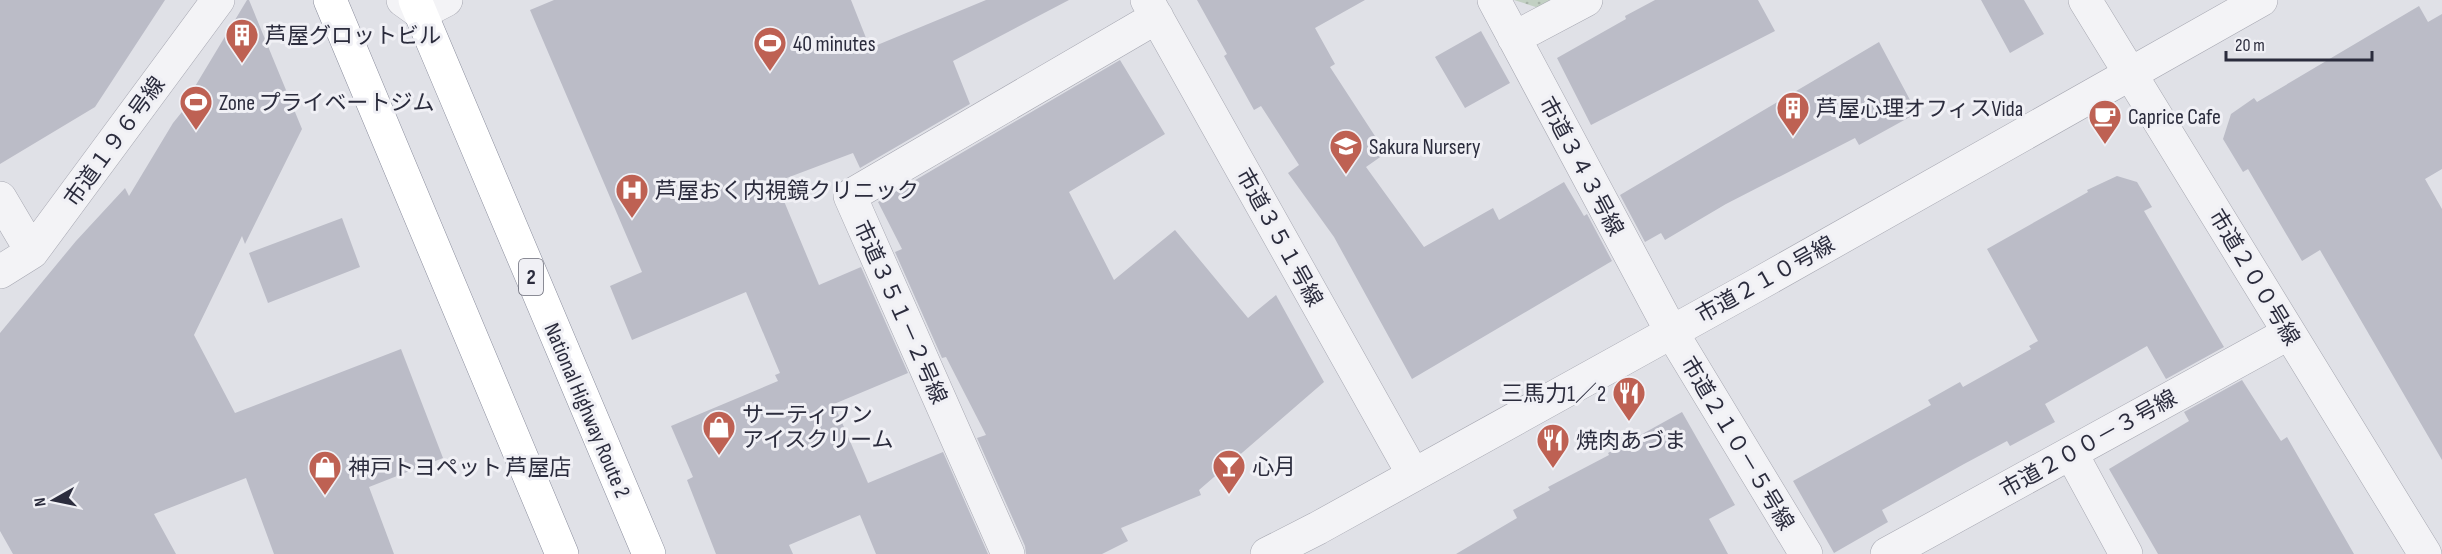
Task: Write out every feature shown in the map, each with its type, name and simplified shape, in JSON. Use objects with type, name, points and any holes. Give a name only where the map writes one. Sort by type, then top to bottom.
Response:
[{"type":"highway","points":[[330,0],[562,554]]},
{"type":"highway","name":"National Highway Route 2","points":[[421,3],[445,75],[649,554]]},
{"type":"street","name":"市道１９６号線","points":[[0,272],[32,252],[218,0]]},
{"type":"street","name":"市道３４３号線","points":[[1494,0],[1671,331]]},
{"type":"street","points":[[1514,38],[1586,0]]},
{"type":"street","name":"市道２００号線","points":[[2085,0],[2425,554]]},
{"type":"street","name":"市道２１０号線","points":[[1267,554],[1324,541],[1413,474],[2261,0]]},
{"type":"street","name":"市道３５１号線","points":[[1152,9],[1413,474]]},
{"type":"street","name":"市道３５１－２号線","points":[[1008,554],[850,196],[1152,9]]},
{"type":"street","points":[[0,198],[32,252]]},
{"type":"street","name":"市道２１０－５号線","points":[[1671,331],[1806,554]]},
{"type":"street","name":"市道２００－３号線","points":[[1887,554],[2289,333]]},
{"type":"street","points":[[2071,453],[2126,554]]},
{"type":"green space","points":[[1514,0],[1564,0],[1545,10]]},
{"type":"building","points":[[0,0],[165,0],[95,107],[0,164]]},
{"type":"building","points":[[249,0],[302,129],[245,244],[242,236],[194,335],[235,413],[401,349],[443,458],[369,487],[394,554],[274,554],[246,478],[154,514],[176,554],[13,554],[0,531],[0,333],[76,241],[125,188],[129,196],[173,123],[194,97],[185,103]]},
{"type":"building","points":[[554,0],[851,0],[870,48],[986,0],[1069,0],[953,61],[970,104],[860,168],[853,153],[776,182],[819,285],[861,267],[908,373],[834,404],[868,483],[943,452],[988,554],[876,554],[860,515],[789,545],[793,554],[716,554],[687,480],[693,477],[671,426],[778,381],[775,375],[780,373],[746,292],[632,340],[610,286],[642,272],[530,10]]},
{"type":"building","points":[[1197,0],[1365,0],[1315,28],[1335,64],[1330,67],[1386,153],[1366,167],[1424,247],[1493,208],[1499,220],[1564,182],[1584,216],[1587,214],[1612,261],[1412,379],[1334,237],[1288,173],[1299,165],[1261,106],[1254,110]]},
{"type":"building","points":[[1655,0],[1758,0],[1775,31],[1591,125],[1557,58]]},
{"type":"building","points":[[1981,0],[2024,0],[2044,34],[2010,53]]},
{"type":"building","points":[[2419,6],[2428,22],[2442,14],[2442,169],[2425,179],[2442,209],[2442,460],[2320,250],[2302,261],[2248,169],[2243,172],[2223,139],[2231,114],[2254,98],[2257,102]]},
{"type":"building","points":[[1481,31],[1510,83],[1465,108],[1435,57]]},
{"type":"building","points":[[1879,42],[1917,113],[1859,145],[1855,138],[1726,204],[1665,240],[1661,233],[1645,242],[1620,195]]},
{"type":"building","points":[[1120,60],[1165,134],[1069,192],[1114,280],[1175,230],[1248,318],[1276,295],[1324,382],[1199,490],[1201,495],[1121,528],[1128,541],[1102,554],[1026,554],[1025,546],[977,438],[986,435],[946,357],[942,358],[895,252],[902,249],[878,202]]},
{"type":"building","points":[[2117,176],[2137,182],[2152,207],[2144,211],[2224,347],[2166,379],[2147,346],[2045,404],[2055,422],[2010,446],[2007,441],[1882,510],[1888,522],[1834,553],[1793,481],[1931,405],[1928,400],[1960,382],[1963,387],[2031,349],[2029,346],[2038,341],[1987,249],[2088,192],[2087,190]]},
{"type":"building","points":[[342,218],[360,267],[268,303],[249,253]]},
{"type":"building","points":[[2242,380],[2281,441],[2287,437],[2354,554],[2158,554],[2109,469],[2189,421],[2184,412]]},
{"type":"building","points":[[1682,412],[1735,505],[1709,519],[1728,554],[1456,554],[1517,518],[1513,510],[1550,490],[1548,487],[1609,455],[1608,453]]},
{"type":"place","name":"芦屋グロットビル","points":[[242,64]]},
{"type":"place","name":"40 minutes","points":[[770,72]]},
{"type":"place","name":"Zone プライベートジム","points":[[196,131]]},
{"type":"place","name":"芦屋心理オフィスVida","points":[[1793,137]]},
{"type":"place","name":"Caprice Cafe","points":[[2105,145]]},
{"type":"place","name":"Sakura Nursery","points":[[1346,175]]},
{"type":"place","name":"芦屋おく内視鏡クリニック","points":[[632,219]]},
{"type":"place","name":"三馬力1／2","points":[[1629,422]]},
{"type":"place","name":"サーティワン アイスクリーム","points":[[719,456]]},
{"type":"place","name":"焼肉あづま","points":[[1553,469]]},
{"type":"place","name":"心月","points":[[1229,495]]},
{"type":"place","name":"神戸トヨペット 芦屋店","points":[[325,496]]}]
